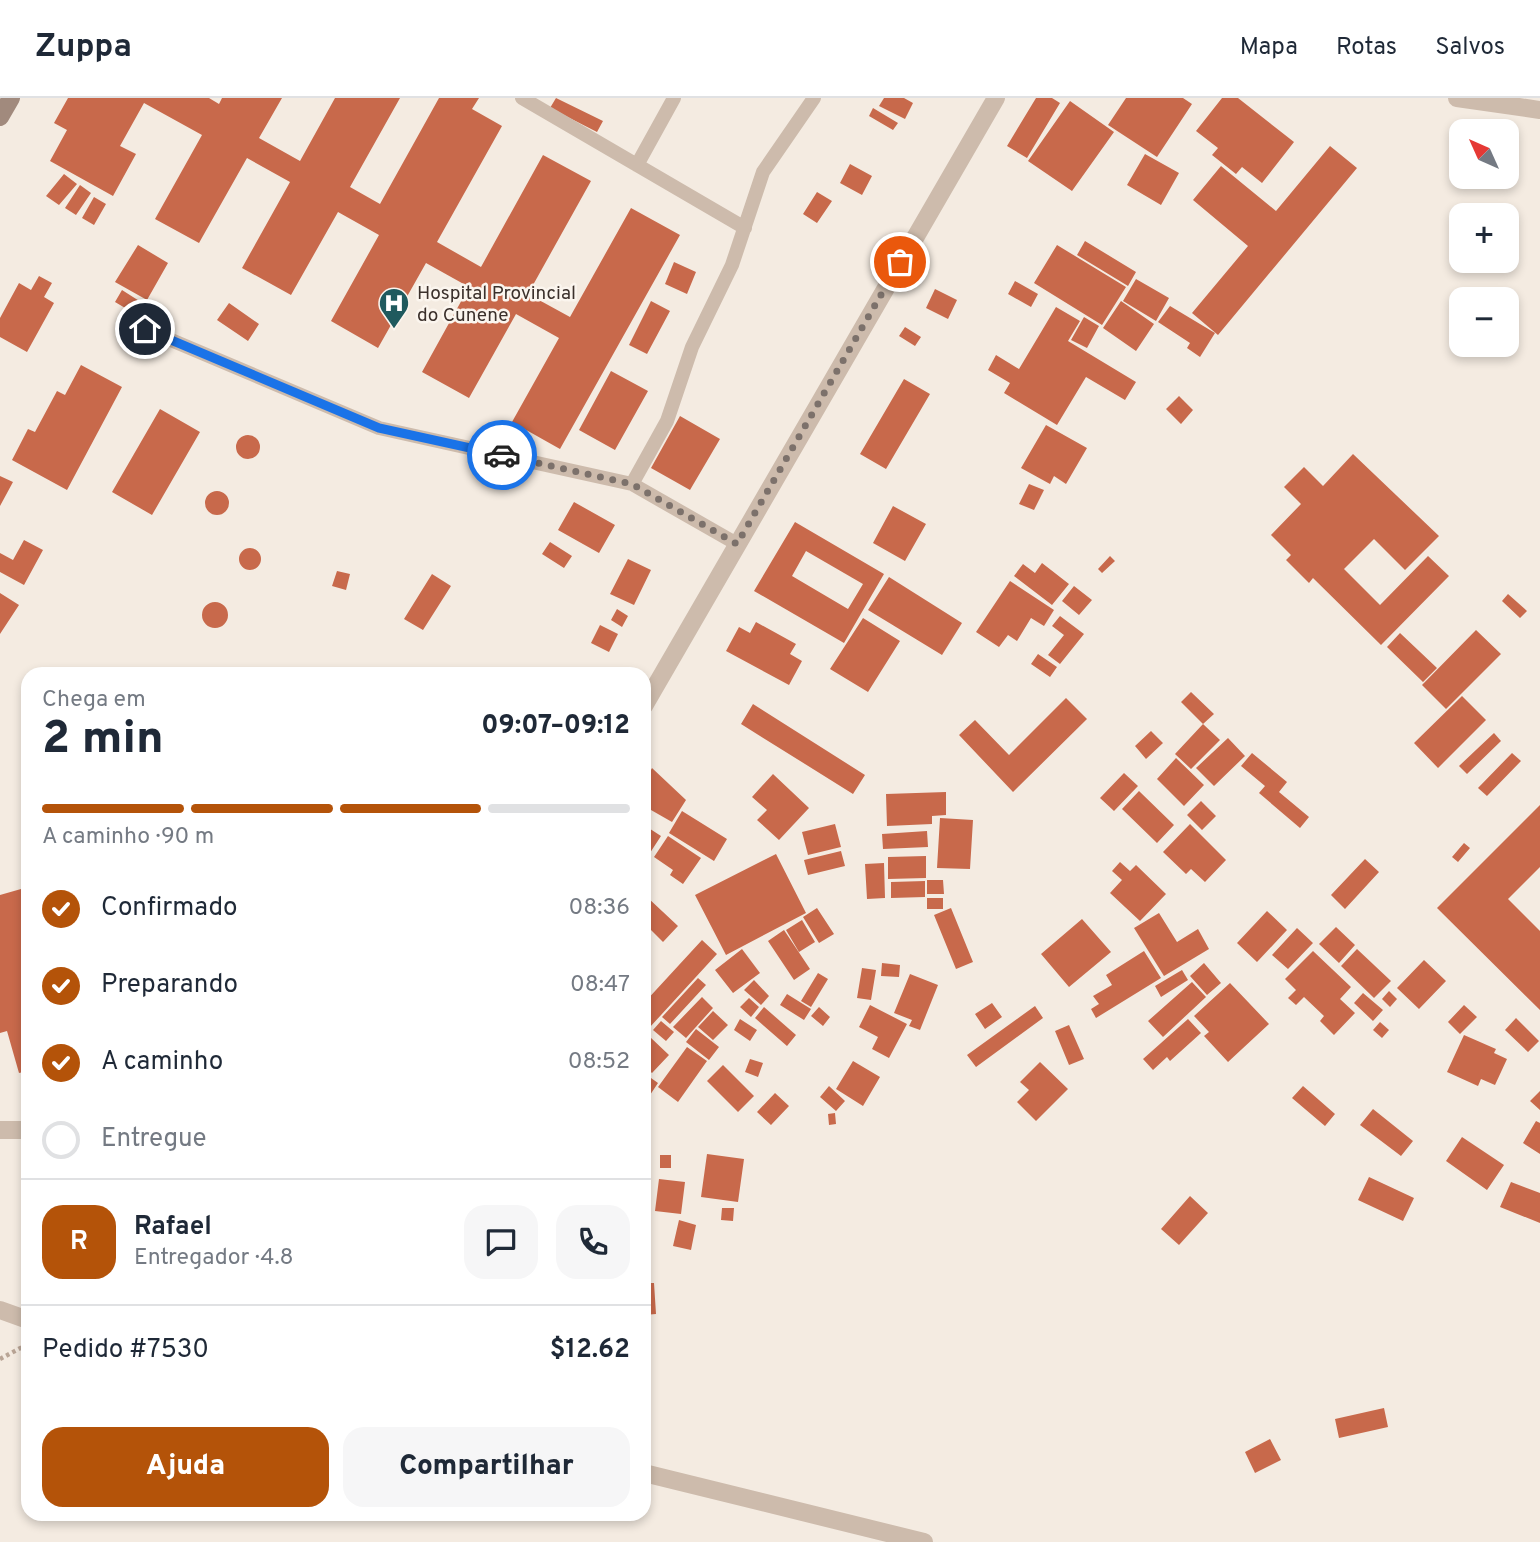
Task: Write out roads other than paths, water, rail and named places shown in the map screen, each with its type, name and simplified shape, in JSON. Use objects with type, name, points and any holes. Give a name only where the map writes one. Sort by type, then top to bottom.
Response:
[{"type":"main road","points":[[0,117],[11,98]]},
{"type":"street","points":[[651,694],[996,98]]},
{"type":"street","points":[[1457,98],[1539,111]]},
{"type":"street","points":[[0,1130],[21,1130]]},
{"type":"street","points":[[0,1310],[21,1318]]},
{"type":"street","points":[[651,1476],[924,1542]]},
{"type":"lane","points":[[522,98],[745,228]]},
{"type":"lane","points":[[637,165],[674,98]]},
{"type":"lane","points":[[632,484],[667,421],[692,347],[732,265],[763,172],[814,98]]},
{"type":"lane","points":[[145,329],[379,428],[632,484],[737,544]]},
{"type":"place","name":"Hospital Provincial do Cunene","points":[[394,330]]}]
